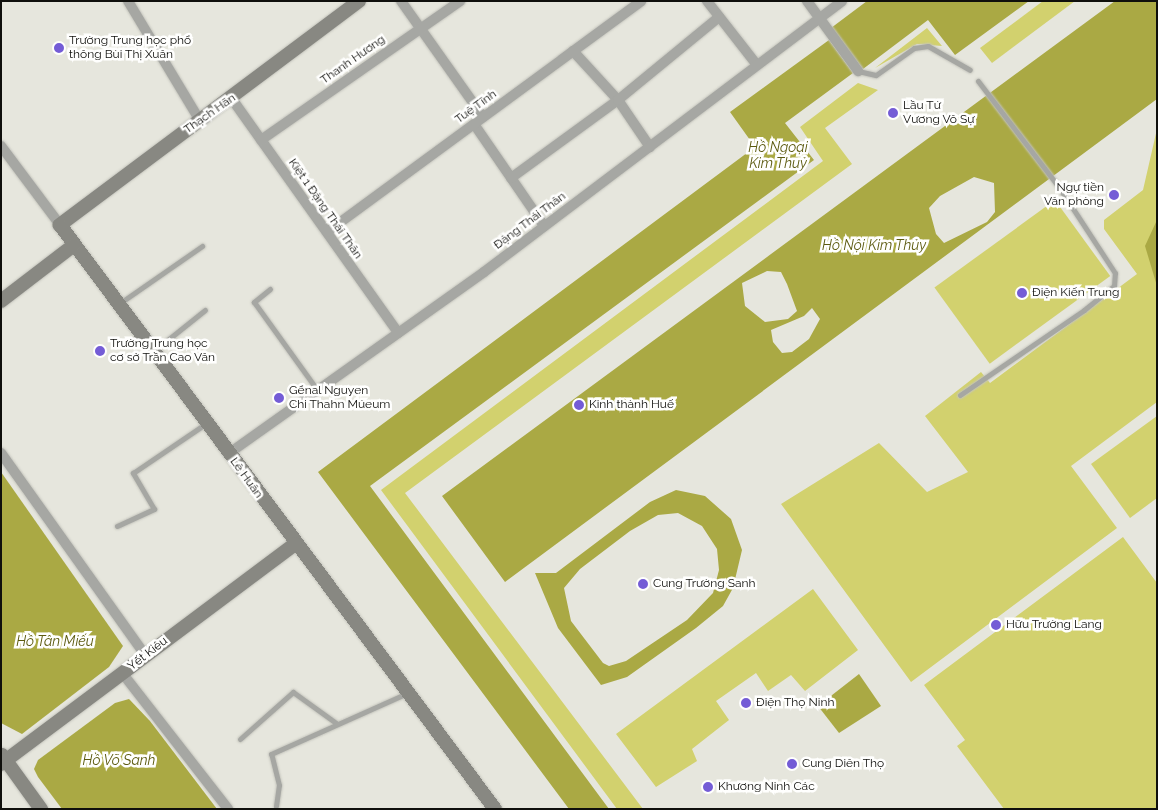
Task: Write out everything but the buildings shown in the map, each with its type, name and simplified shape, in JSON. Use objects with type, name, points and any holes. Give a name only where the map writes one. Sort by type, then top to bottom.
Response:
[{"type":"street","points":[[128,1],[200,121]]},
{"type":"street","name":"Thạch Hãn","points":[[60,225],[232,99],[359,1]]},
{"type":"street","points":[[401,1],[483,117]]},
{"type":"street","name":"Thanh Hương","points":[[261,140],[460,1]]},
{"type":"street","points":[[706,1],[758,65]]},
{"type":"street","points":[[807,1],[858,71]]},
{"type":"street","name":"Đặng Thái Thân","points":[[228,454],[318,392],[544,226],[842,1]]},
{"type":"street","name":"Tuệ Tĩnh","points":[[327,232],[637,3]]},
{"type":"street","points":[[511,178],[618,100],[719,17]]},
{"type":"street","points":[[573,51],[618,100],[650,146]]},
{"type":"street","name":"Kiệt 1 Đặng Thái Thân","points":[[232,99],[398,333]]},
{"type":"street","points":[[474,124],[544,226]]},
{"type":"street","name":"Lê Huân","points":[[1,146],[405,694],[494,809]]},
{"type":"street","points":[[1,301],[74,245]]},
{"type":"street","points":[[1,453],[146,656]]},
{"type":"street","name":"Yết Kiêu","points":[[3,760],[123,674],[295,544]]},
{"type":"street","points":[[123,674],[228,809]]},
{"type":"street","points":[[3,760],[41,809]]},
{"type":"lane","points":[[858,71],[876,75],[914,48],[928,46],[970,70]]},
{"type":"lane","points":[[960,395],[1114,286],[1116,273],[1053,179],[978,81]]},
{"type":"lane","points":[[118,304],[202,246]]},
{"type":"lane","points":[[270,289],[254,302],[318,392]]},
{"type":"lane","points":[[153,352],[206,310]]},
{"type":"lane","points":[[117,526],[154,509],[133,473],[206,423]]},
{"type":"lane","points":[[240,739],[293,692],[336,723]]},
{"type":"lane","points":[[276,806],[279,785],[271,754],[336,723],[405,694]]},
{"type":"shaded area","points":[[1043,1],[1075,1],[992,63],[980,48]]},
{"type":"shaded area","points":[[927,28],[942,46],[917,44],[875,68]]},
{"type":"shaded area","points":[[858,83],[878,90],[825,128],[852,164],[405,493],[643,809],[617,809],[381,490],[823,161],[800,127]]},
{"type":"shaded area","points":[[1157,129],[1157,402],[1071,466],[1117,528],[911,682],[781,504],[879,443],[927,492],[968,472],[925,416],[981,372],[990,383],[1137,274],[1104,229],[1104,220],[1143,190]]},
{"type":"shaded area","points":[[1055,200],[1110,276],[990,364],[934,288]]},
{"type":"shaded area","points":[[1157,416],[1157,498],[1130,518],[1091,464]]},
{"type":"shaded area","points":[[1123,537],[1157,583],[1157,809],[1004,809],[957,746],[965,740],[924,685]]},
{"type":"shaded area","points":[[813,589],[858,650],[805,691],[791,675],[768,691],[756,673],[716,701],[729,720],[692,749],[697,761],[656,787],[616,734]]},
{"type":"water","points":[[867,1],[1029,1],[955,55],[928,20],[863,69],[831,28]]},
{"type":"water","name":"Hồ Nội Kim Thủy","points":[[1115,1],[1157,1],[1157,99],[505,582],[442,496]],"holes":[[[974,177],[994,183],[995,212],[987,222],[944,243],[936,234],[929,208],[940,196]],[[767,271],[781,272],[797,311],[788,319],[765,322],[745,306],[742,283]],[[812,308],[820,319],[809,339],[792,352],[782,353],[773,342],[771,330],[804,316]]]},
{"type":"water","name":"Hồ Ngoại Kim Thuỷ","points":[[829,40],[853,73],[785,123],[814,160],[370,486],[609,809],[569,809],[318,472],[755,147],[730,112]]},
{"type":"water","points":[[1157,220],[1157,286],[1145,246]]},
{"type":"water","name":"Hồ Tân Miếu","points":[[1,472],[123,646],[109,667],[22,734],[1,723]]},
{"type":"water","points":[[676,490],[705,496],[731,519],[742,550],[733,588],[723,606],[696,628],[627,677],[601,685],[558,628],[535,573],[556,573],[650,502]],"holes":[[[678,513],[702,526],[717,549],[719,570],[713,593],[687,620],[626,661],[609,666],[603,663],[571,621],[564,588],[580,569],[630,531],[658,515]]]},
{"type":"water","points":[[859,674],[881,706],[839,733],[818,706]]},
{"type":"water","name":"Hồ Võ Sanh","points":[[129,699],[150,721],[217,809],[62,809],[34,769],[38,760],[115,703]]},
{"type":"place","name":"Trường Trung học phổ thông Bùi Thị Xuân","points":[[59,48]]},
{"type":"place","name":"Lầu Tứ Vương Vô Sự","points":[[893,113]]},
{"type":"place","name":"Ngự tiền Văn phòng","points":[[1114,195]]},
{"type":"place","name":"Điện Kiến Trung","points":[[1022,293]]},
{"type":"place","name":"Trường Trung học cơ sở Trần Cao Vân","points":[[100,351]]},
{"type":"place","name":"Gểnal Nguyen Chi Thahn Múeum","points":[[279,398]]},
{"type":"place","name":"Kinh thành Huế","points":[[579,405]]},
{"type":"place","name":"Cung Trường Sanh","points":[[643,584]]},
{"type":"place","name":"Hữu Trường Lang","points":[[996,625]]},
{"type":"place","name":"Điện Thọ Ninh","points":[[746,703]]},
{"type":"place","name":"Cung Diên Thọ","points":[[792,764]]},
{"type":"place","name":"Khương Ninh Các","points":[[708,787]]}]
